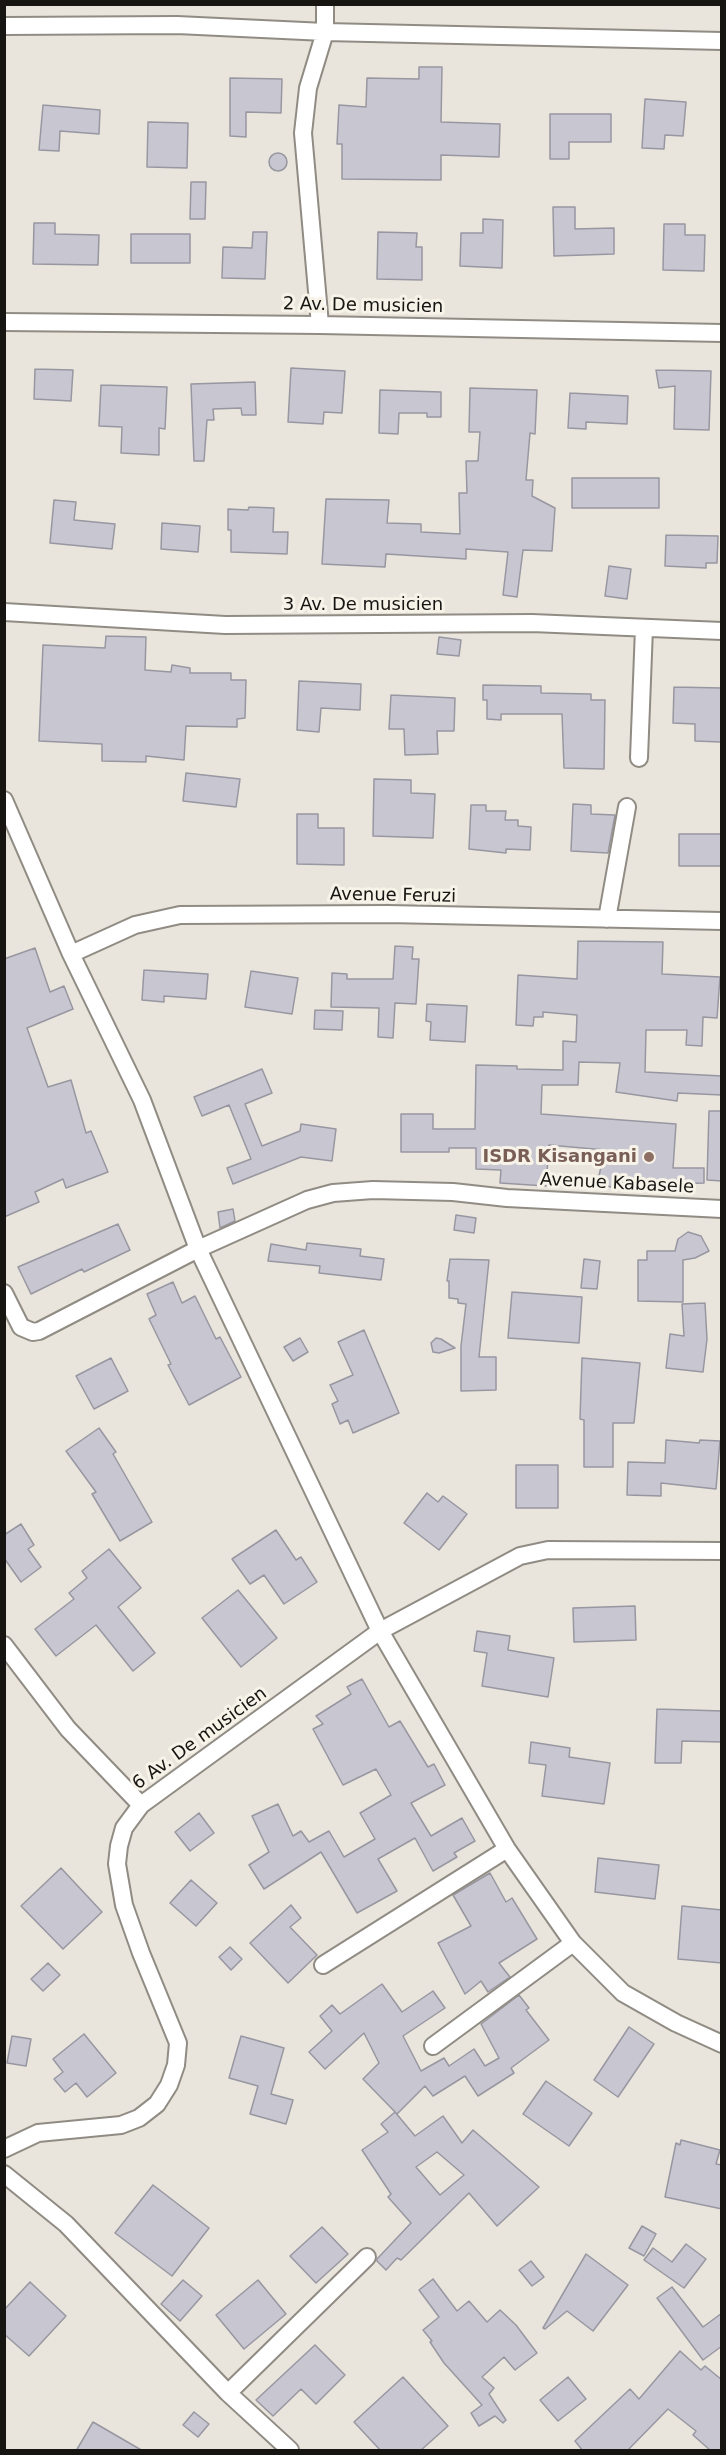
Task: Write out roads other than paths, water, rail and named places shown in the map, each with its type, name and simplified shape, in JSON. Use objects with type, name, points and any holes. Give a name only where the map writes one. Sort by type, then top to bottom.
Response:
[{"type":"street","points":[[320,325],[303,133],[308,88],[325,32],[325,4]]},
{"type":"street","points":[[4,26],[177,26],[325,32],[722,41]]},
{"type":"street","name":"2 Av. De musicien","points":[[4,322],[320,325],[722,333]]},
{"type":"street","name":"3 Av. De musicien","points":[[4,612],[225,625],[532,624],[722,631]]},
{"type":"street","points":[[639,758],[644,628]]},
{"type":"street","points":[[4,800],[71,954],[142,1100],[198,1249],[380,1631],[507,1849],[573,1943],[623,1993],[676,2023],[722,2044]]},
{"type":"street","points":[[607,920],[627,807]]},
{"type":"street","name":"Avenue Feruzi","points":[[71,954],[135,925],[180,915],[388,914],[722,921]]},
{"type":"street","name":"Avenue Kabasele","points":[[4,1293],[21,1327],[33,1332],[39,1331],[198,1249],[308,1200],[333,1193],[363,1190],[453,1192],[507,1198],[722,1209]]},
{"type":"street","name":"6 Av. De musicien","points":[[4,2148],[38,2133],[121,2125],[140,2118],[157,2104],[169,2085],[176,2065],[177,2043],[124,1905],[117,1864],[118,1846],[124,1828],[141,1805],[380,1631],[520,1556],[548,1550],[722,1551]]},
{"type":"street","points":[[4,1645],[68,1729],[141,1805]]},
{"type":"street","points":[[323,1965],[507,1849]]},
{"type":"street","points":[[433,2046],[573,1943]]},
{"type":"street","points":[[4,2174],[66,2224],[228,2392],[290,2451]]},
{"type":"street","points":[[228,2392],[367,2257]]},
{"type":"place","name":"ISDR Kisangani","points":[[649,1157]]}]
